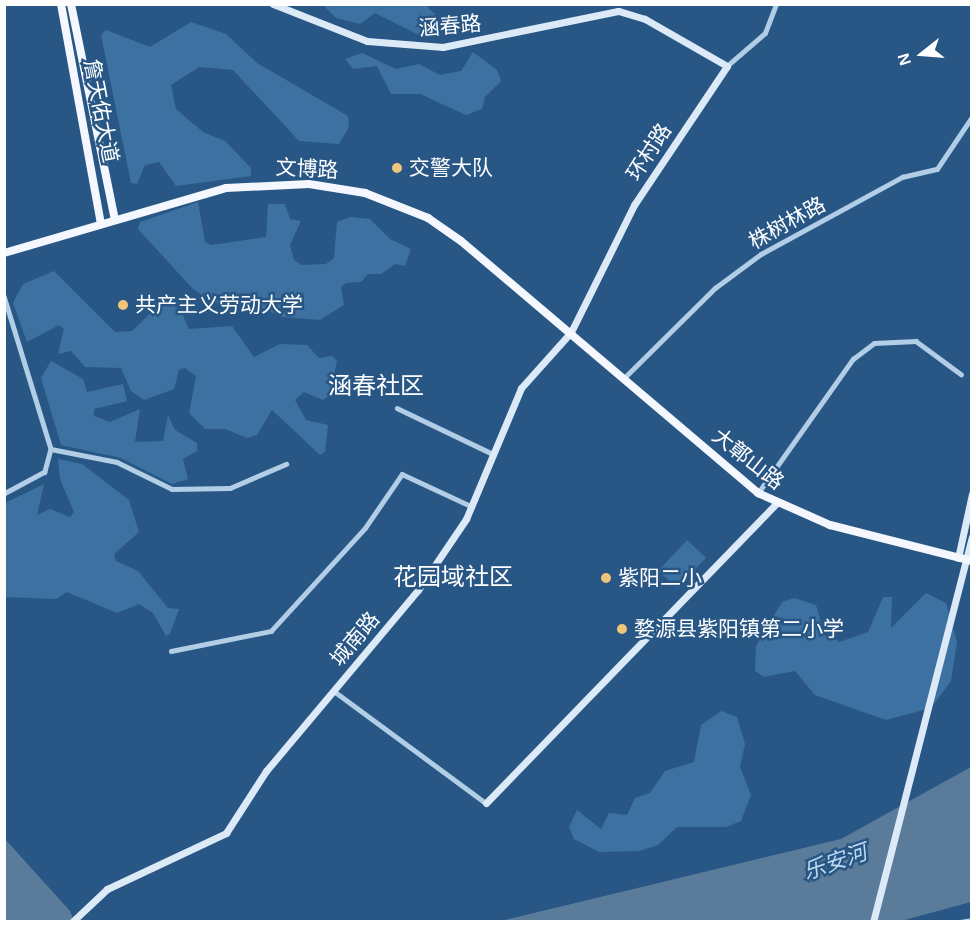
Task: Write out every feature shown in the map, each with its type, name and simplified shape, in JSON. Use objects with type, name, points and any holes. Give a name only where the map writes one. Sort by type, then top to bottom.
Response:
[{"type":"main road","name":"詹天佑大道","points":[[61,4],[101,224]]},
{"type":"main road","name":"詹天佑大道","points":[[71,4],[115,220]]},
{"type":"main road","name":"文博路","points":[[4,253],[207,192],[252,185],[309,184],[365,193],[436,224],[571,332]]},
{"type":"main road","name":"大鄣山路","points":[[571,332],[758,493],[776,504],[871,538],[965,559]]},
{"type":"street","name":"涵春路","points":[[273,4],[367,41],[443,47],[618,11],[645,19],[727,66]]},
{"type":"street","name":"环村路","points":[[571,332],[634,205],[727,66],[765,33],[776,4]]},
{"type":"street","name":"株树林路","points":[[624,378],[715,288],[761,254],[902,177],[937,169],[972,117]]},
{"type":"street","points":[[4,296],[51,449],[45,472],[4,494]]},
{"type":"street","name":"城南路","points":[[72,921],[94,899],[216,841],[334,691],[418,590],[471,506],[491,453],[521,388],[571,332]]},
{"type":"street","points":[[758,493],[853,359],[874,343],[916,341],[961,374]]},
{"type":"street","points":[[397,408],[491,453]]},
{"type":"street","points":[[51,449],[117,462],[172,489],[230,488],[286,464]]},
{"type":"street","points":[[171,651],[271,631],[365,528],[402,474],[471,506]]},
{"type":"street","points":[[965,559],[972,494]]},
{"type":"street","points":[[334,691],[486,804],[776,504]]},
{"type":"street","points":[[873,921],[972,536]]},
{"type":"street","points":[[960,921],[972,920]]},
{"type":"shaded area","points":[[323,5],[426,5],[442,22],[430,34],[419,35],[375,13],[360,24],[336,18]]},
{"type":"shaded area","points":[[191,22],[226,34],[257,63],[348,116],[349,127],[339,144],[299,141],[233,70],[199,67],[171,85],[176,109],[203,132],[225,141],[251,168],[251,176],[176,186],[159,162],[145,165],[137,184],[131,183],[101,35],[106,30],[150,47]]},
{"type":"shaded area","points":[[473,52],[497,70],[501,81],[485,97],[482,109],[466,115],[420,94],[391,94],[377,66],[353,69],[345,59],[362,53],[396,69],[419,64],[440,75],[461,71]]},
{"type":"shaded area","points":[[198,202],[205,242],[211,245],[266,237],[268,204],[285,204],[290,219],[301,221],[290,245],[294,260],[302,265],[326,264],[334,258],[337,222],[350,217],[370,219],[390,239],[411,249],[405,266],[395,264],[381,274],[368,274],[361,282],[346,283],[341,287],[344,305],[320,320],[283,317],[250,303],[213,303],[193,289],[138,229],[140,222]]},
{"type":"shaded area","points":[[54,271],[115,332],[132,331],[158,306],[171,305],[180,309],[189,329],[232,326],[254,357],[280,344],[307,345],[319,358],[332,356],[337,361],[329,396],[323,400],[304,392],[295,400],[306,420],[328,425],[325,452],[320,455],[272,410],[257,435],[247,438],[225,429],[205,429],[189,413],[196,376],[185,368],[179,370],[174,389],[144,400],[131,391],[121,368],[85,367],[71,351],[58,354],[64,329],[59,325],[27,342],[13,303],[23,284]]},
{"type":"shaded area","points":[[51,361],[83,379],[87,392],[123,384],[127,401],[94,409],[94,416],[110,422],[140,409],[135,442],[163,441],[168,415],[175,430],[197,443],[197,451],[183,459],[188,479],[172,484],[121,458],[61,445],[41,378]]},
{"type":"shaded area","points":[[58,459],[82,464],[129,500],[139,532],[114,554],[116,561],[138,571],[168,608],[179,609],[170,634],[166,636],[153,613],[139,604],[117,613],[67,592],[56,599],[5,597],[5,503],[44,484],[37,515],[50,509],[70,517],[74,512],[60,479]]},
{"type":"shaded area","points":[[687,540],[706,558],[677,588],[658,571]]},
{"type":"shaded area","points":[[926,593],[946,603],[957,642],[951,681],[931,708],[886,720],[815,695],[795,671],[764,677],[755,671],[756,646],[782,602],[794,598],[816,605],[823,630],[839,642],[868,632],[883,597],[892,597],[891,628]]},
{"type":"shaded area","points":[[721,711],[737,717],[745,744],[740,767],[751,795],[741,821],[726,827],[677,827],[658,845],[639,851],[599,852],[574,839],[569,827],[577,810],[601,829],[609,813],[627,815],[635,798],[650,793],[665,771],[694,762],[701,725]]},
{"type":"water","name":"乐安河","points":[[971,767],[971,902],[897,922],[497,922],[841,839]]},
{"type":"water","points":[[4,838],[70,911],[74,921],[5,921]]},
{"type":"place","name":"交警大队","points":[[397,168]]},
{"type":"place","name":"共产主义劳动大学","points":[[123,305]]},
{"type":"place","name":"紫阳二小","points":[[606,578]]},
{"type":"place","name":"婺源县紫阳镇第二小学","points":[[622,629]]},
{"type":"district","name":"涵春社区","points":[[376,386]]},
{"type":"district","name":"花园域社区","points":[[453,577]]}]
